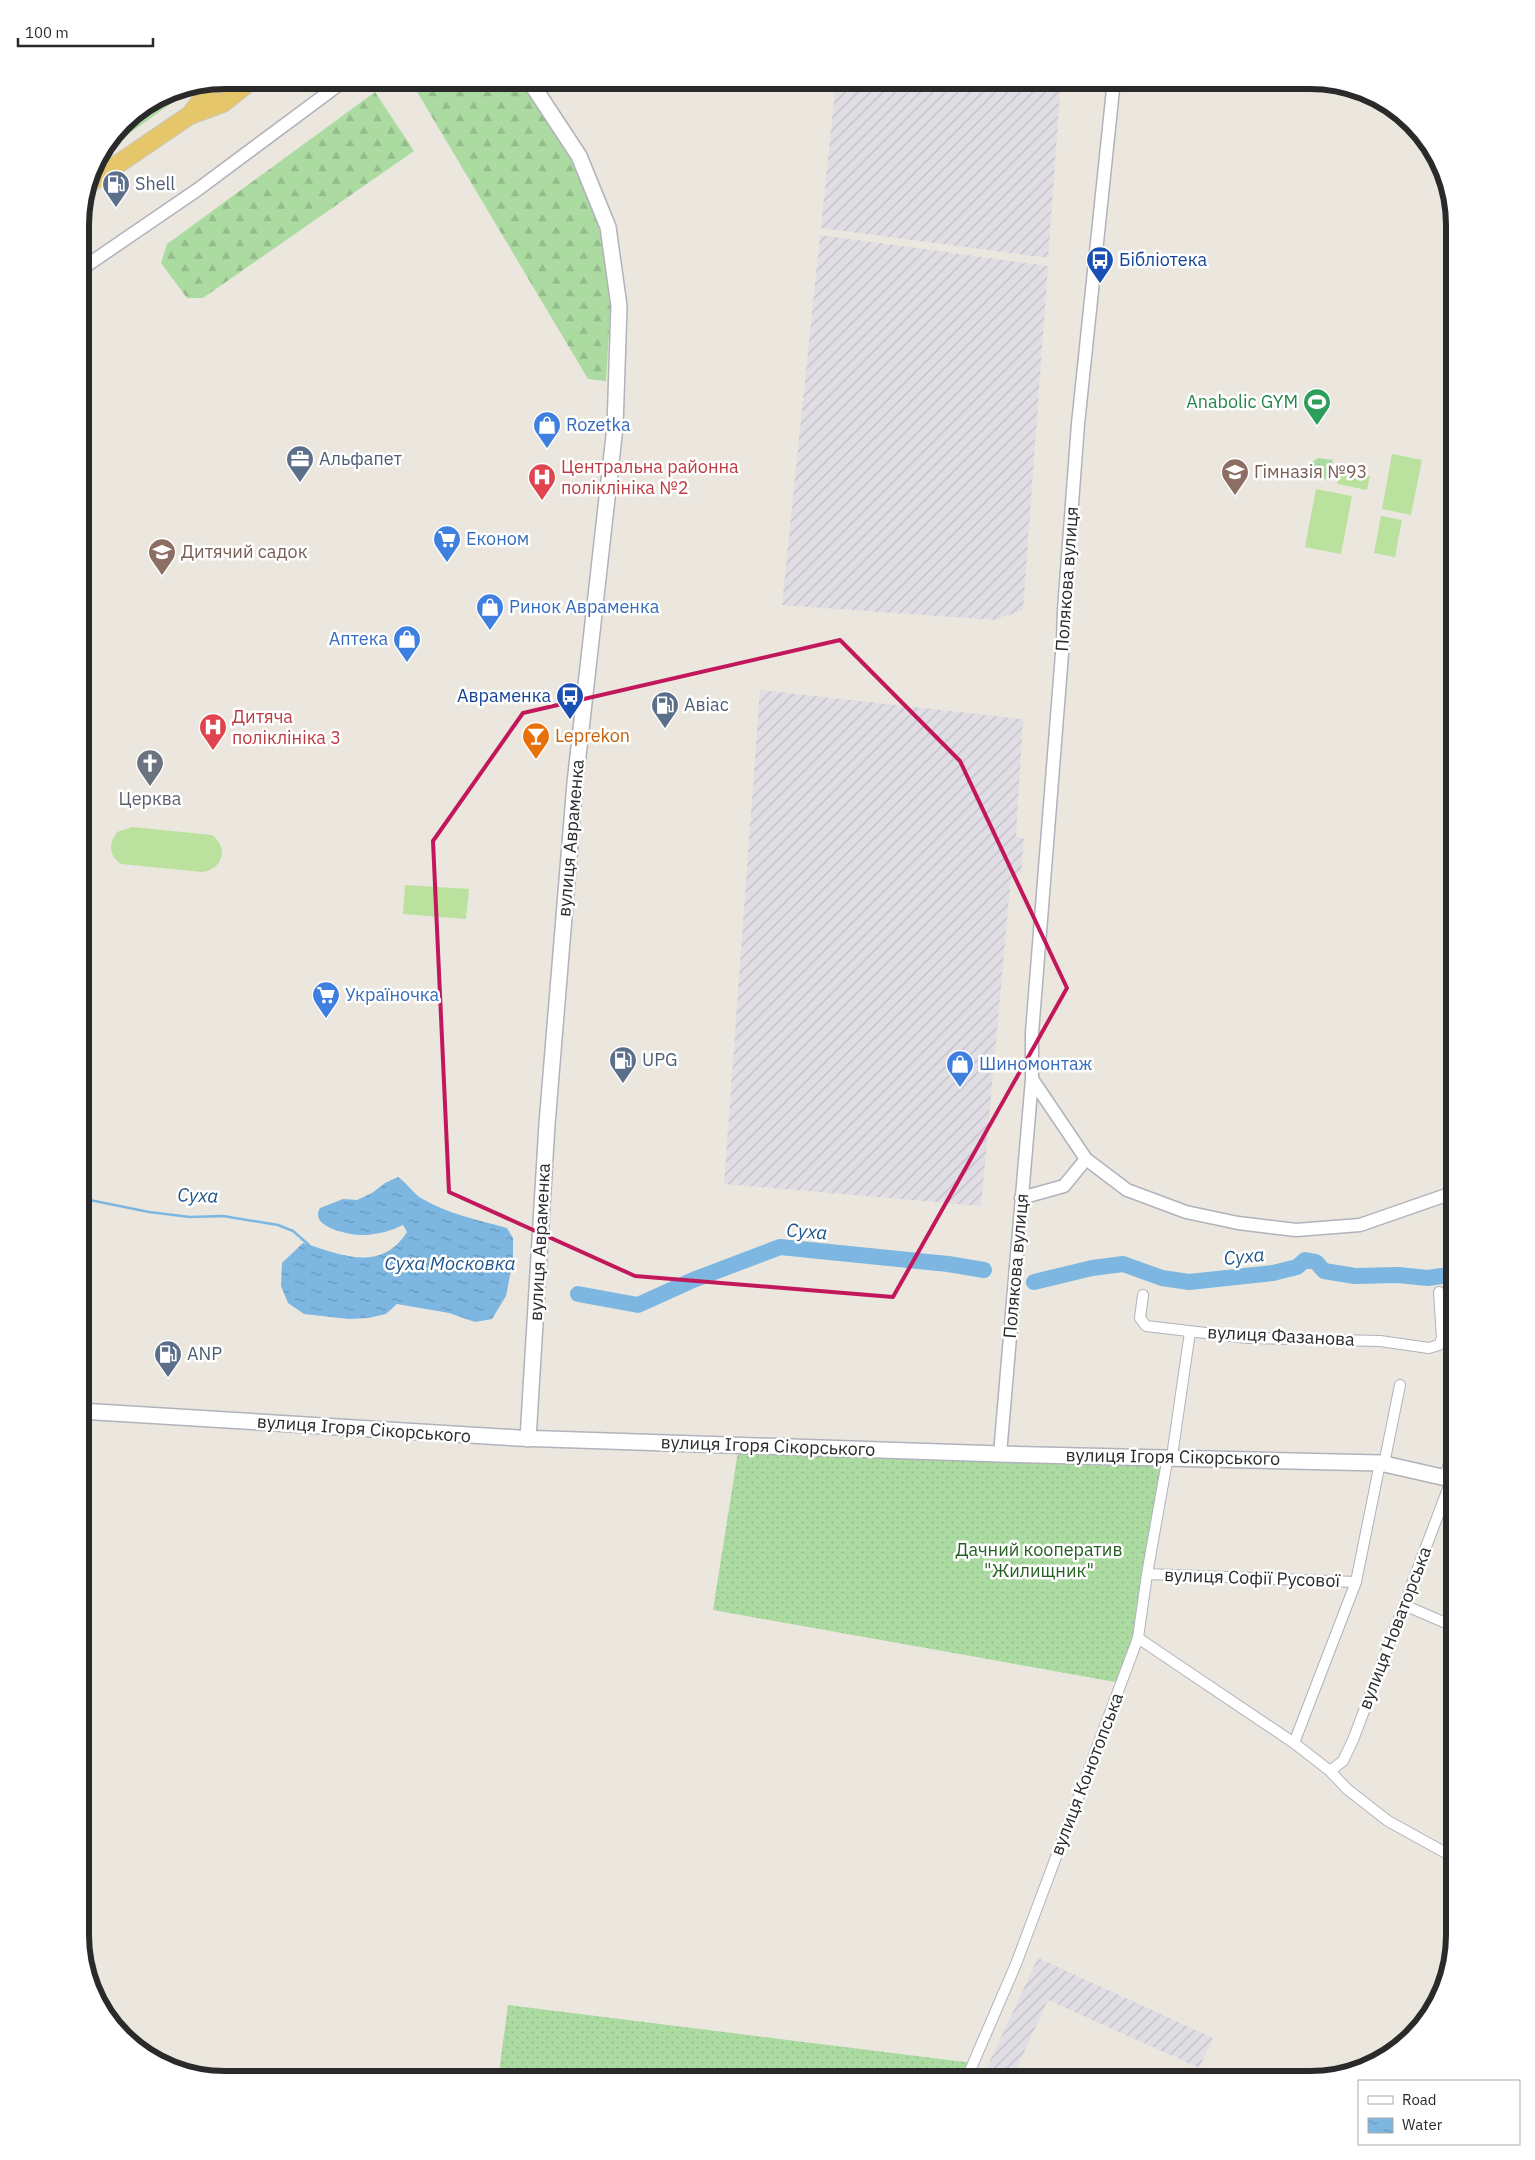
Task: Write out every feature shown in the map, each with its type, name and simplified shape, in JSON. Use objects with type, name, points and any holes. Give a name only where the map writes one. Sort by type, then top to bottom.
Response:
[{"type":"highway","points":[[97,179],[190,115],[223,103],[241,89]]},
{"type":"highway","points":[[190,115],[209,90]]},
{"type":"main road","name":"вулиця Авраменка","points":[[528,1439],[548,1114],[575,783],[615,427],[619,306],[608,226],[579,156],[535,89]]},
{"type":"main road","name":"вулиця Ігоря Сікорського","points":[[89,1412],[528,1439],[1000,1454],[1170,1456],[1382,1463],[1446,1477]]},
{"type":"street","points":[[89,264],[197,190],[333,89]]},
{"type":"street","name":"Полякова вулиця","points":[[1000,1454],[1032,1079],[1032,1032],[1078,424],[1113,89]]},
{"type":"street","points":[[1032,1079],[1086,1159],[1127,1190],[1186,1212],[1238,1223],[1296,1230],[1360,1225],[1446,1195]]},
{"type":"street","points":[[1021,1198],[1064,1186],[1086,1159]]},
{"type":"street","points":[[1439,1292],[1442,1338],[1446,1339]]},
{"type":"street","name":"вулиця Фазанова","points":[[1143,1295],[1140,1318],[1146,1326],[1248,1338],[1380,1341],[1429,1348],[1439,1345],[1442,1338]]},
{"type":"street","name":"вулиця Конотопська","points":[[970,2071],[1016,1964],[1138,1638],[1147,1574],[1170,1456],[1190,1332]]},
{"type":"street","points":[[1294,1743],[1356,1582],[1400,1385]]},
{"type":"street","name":"вулиця Новаторська","points":[[1330,1771],[1343,1762],[1353,1740],[1446,1492]]},
{"type":"street","name":"вулиця Софії Русової","points":[[1147,1574],[1356,1582]]},
{"type":"street","points":[[1404,1605],[1446,1623]]},
{"type":"street","points":[[1138,1638],[1294,1743],[1388,1820],[1446,1853]]},
{"type":"highlighted area","points":[[840,640],[960,761],[1067,988],[893,1297],[635,1276],[449,1192],[433,841],[523,713]]},
{"type":"shaded area","points":[[835,89],[1060,89],[1048,258],[821,228]]},
{"type":"shaded area","points":[[820,235],[1048,266],[1023,610],[994,620],[782,605]]},
{"type":"shaded area","points":[[760,690],[1023,719],[1016,836],[1024,839],[1021,873],[1011,877],[981,1206],[724,1184]]},
{"type":"shaded area","points":[[1038,1958],[1213,2038],[1199,2068],[1048,2000],[1015,2071],[985,2071]]},
{"type":"green space","points":[[415,89],[527,89],[575,161],[603,240],[611,301],[606,381],[588,379]]},
{"type":"green space","points":[[375,92],[414,151],[203,298],[187,298],[161,263],[167,244]]},
{"type":"green space","points":[[176,98],[117,143],[135,122],[157,107]]},
{"type":"green space","points":[[1392,454],[1422,460],[1411,515],[1382,509]]},
{"type":"green space","points":[[1319,458],[1333,460],[1329,480],[1306,475],[1313,461]]},
{"type":"green space","points":[[1341,469],[1370,476],[1367,490],[1337,484]]},
{"type":"green space","points":[[1316,489],[1352,496],[1341,554],[1305,547]]},
{"type":"green space","points":[[1381,516],[1402,520],[1395,557],[1374,553]]},
{"type":"green space","points":[[132,827],[212,835],[221,846],[221,857],[215,867],[202,872],[121,864],[112,853],[112,841],[117,832]]},
{"type":"green space","points":[[405,885],[469,889],[466,919],[403,914]]},
{"type":"green space","name":"Дачний кооператив \"Жилищник\"","points":[[739,1445],[1172,1456],[1138,1638],[1121,1683],[713,1610]]},
{"type":"green space","points":[[508,2005],[973,2063],[970,2071],[499,2071]]},
{"type":"water","name":"Суха Московка","points":[[398,1177],[418,1196],[431,1204],[463,1216],[507,1228],[513,1238],[513,1260],[506,1296],[492,1319],[475,1322],[449,1313],[397,1304],[386,1314],[368,1318],[349,1319],[304,1314],[288,1303],[281,1286],[282,1263],[303,1243],[331,1252],[359,1257],[372,1257],[385,1253],[396,1245],[407,1232],[403,1225],[376,1234],[352,1234],[326,1226],[320,1221],[318,1215],[320,1208],[343,1199],[357,1200]]},
{"type":"waterway","name":"Суха","points":[[89,1200],[149,1212],[190,1217],[223,1216],[278,1225],[293,1231],[309,1245]]},
{"type":"waterway","name":"Суха","points":[[578,1294],[638,1305],[693,1280],[780,1247],[948,1264],[984,1270]]},
{"type":"waterway","name":"Суха","points":[[1034,1282],[1092,1268],[1123,1264],[1162,1278],[1189,1282],[1273,1273],[1297,1267],[1305,1260],[1316,1262],[1324,1271],[1355,1276],[1398,1275],[1428,1278],[1446,1275]]},
{"type":"place","name":"Shell","points":[[116,208]]},
{"type":"place","name":"Бібліотека","points":[[1100,284]]},
{"type":"place","name":"Anabolic GYM","points":[[1317,426]]},
{"type":"place","name":"Rozetka","points":[[547,449]]},
{"type":"place","name":"Альфапет","points":[[300,483]]},
{"type":"place","name":"Гімназія №93","points":[[1235,496]]},
{"type":"place","name":"Центральна районна поліклініка №2","points":[[542,501]]},
{"type":"place","name":"Економ","points":[[447,563]]},
{"type":"place","name":"Дитячий садок","points":[[162,576]]},
{"type":"place","name":"Ринок Авраменка","points":[[490,631]]},
{"type":"place","name":"Аптека","points":[[407,663]]},
{"type":"place","name":"Авраменка","points":[[570,720]]},
{"type":"place","name":"Авіас","points":[[665,729]]},
{"type":"place","name":"Дитяча поліклініка 3","points":[[213,751]]},
{"type":"place","name":"Leprekon","points":[[536,760]]},
{"type":"place","name":"Церква","points":[[150,787]]},
{"type":"place","name":"Україночка","points":[[326,1019]]},
{"type":"place","name":"UPG","points":[[623,1084]]},
{"type":"place","name":"Шиномонтаж","points":[[960,1088]]},
{"type":"place","name":"ANP","points":[[168,1378]]}]
